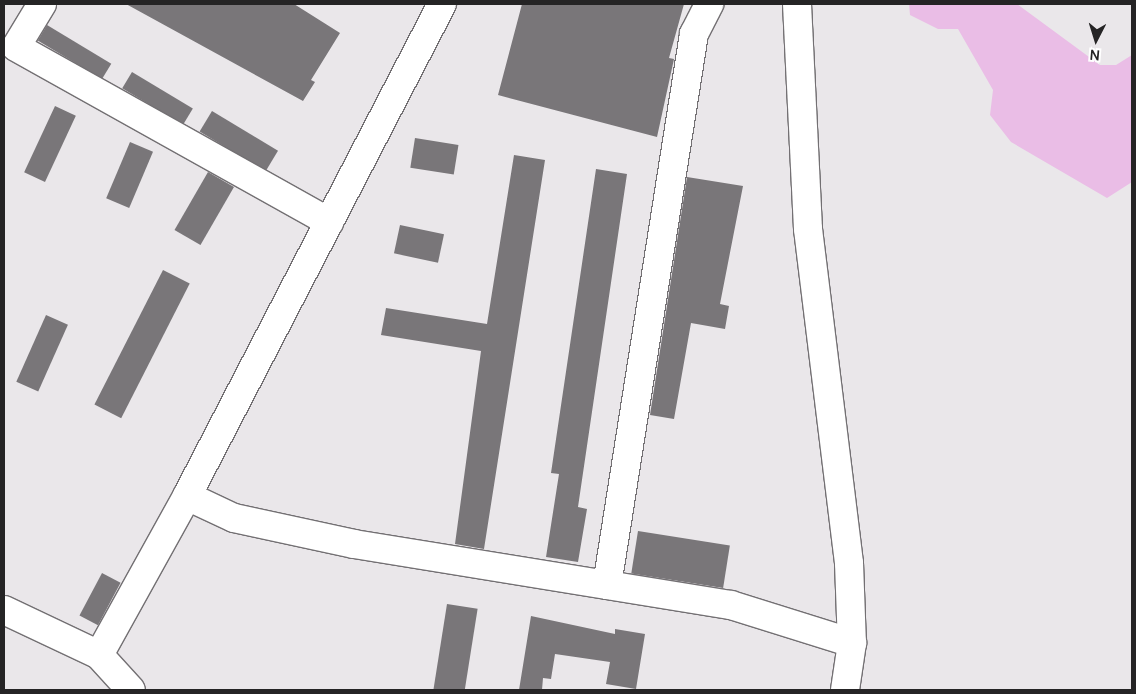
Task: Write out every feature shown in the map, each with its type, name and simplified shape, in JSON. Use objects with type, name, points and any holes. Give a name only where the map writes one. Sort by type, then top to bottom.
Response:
[{"type":"street","points":[[42,4],[16,47],[329,222]]},
{"type":"street","points":[[99,655],[187,496],[442,4]]},
{"type":"street","points":[[607,585],[694,34],[709,4]]},
{"type":"street","points":[[797,4],[808,229],[849,564],[852,643],[844,690]]},
{"type":"street","points":[[187,496],[234,518],[344,542],[732,605],[852,643]]},
{"type":"street","points":[[4,611],[99,655],[131,690]]},
{"type":"shaded area","points":[[909,4],[1017,4],[1100,65],[1116,65],[1132,55],[1132,182],[1107,198],[1011,142],[990,115],[993,90],[958,29],[938,29],[910,15]]},
{"type":"building","points":[[126,4],[294,4],[340,33],[311,80],[315,82],[303,101]]},
{"type":"building","points":[[522,4],[684,4],[669,58],[674,59],[657,137],[498,95]]},
{"type":"building","points":[[47,25],[111,64],[102,79],[38,40]]},
{"type":"building","points":[[132,72],[193,109],[183,125],[122,88]]},
{"type":"building","points":[[55,106],[76,116],[45,182],[24,172]]},
{"type":"building","points":[[212,111],[278,151],[266,171],[200,132]]},
{"type":"building","points":[[415,138],[458,145],[454,175],[410,168]]},
{"type":"building","points":[[130,142],[153,152],[129,208],[106,198]]},
{"type":"building","points":[[514,155],[545,160],[484,549],[455,544],[481,351],[381,335],[386,308],[487,324]]},
{"type":"building","points":[[596,169],[627,174],[578,507],[587,509],[578,562],[546,557],[559,474],[551,473]]},
{"type":"building","points":[[208,172],[234,187],[200,245],[174,230]]},
{"type":"building","points":[[687,177],[743,186],[720,304],[729,306],[725,329],[691,323],[674,419],[650,415]]},
{"type":"building","points":[[400,225],[444,234],[438,263],[394,253]]},
{"type":"building","points":[[163,270],[190,284],[121,418],[94,405]]},
{"type":"building","points":[[46,315],[68,325],[38,391],[16,382]]},
{"type":"building","points":[[638,531],[730,546],[723,588],[631,573]]},
{"type":"building","points":[[102,573],[121,583],[98,625],[79,615]]},
{"type":"building","points":[[447,604],[478,609],[465,690],[433,690]]},
{"type":"building","points":[[531,616],[615,634],[615,629],[645,634],[636,689],[606,684],[610,662],[555,654],[551,679],[543,678],[542,690],[519,690]]}]
